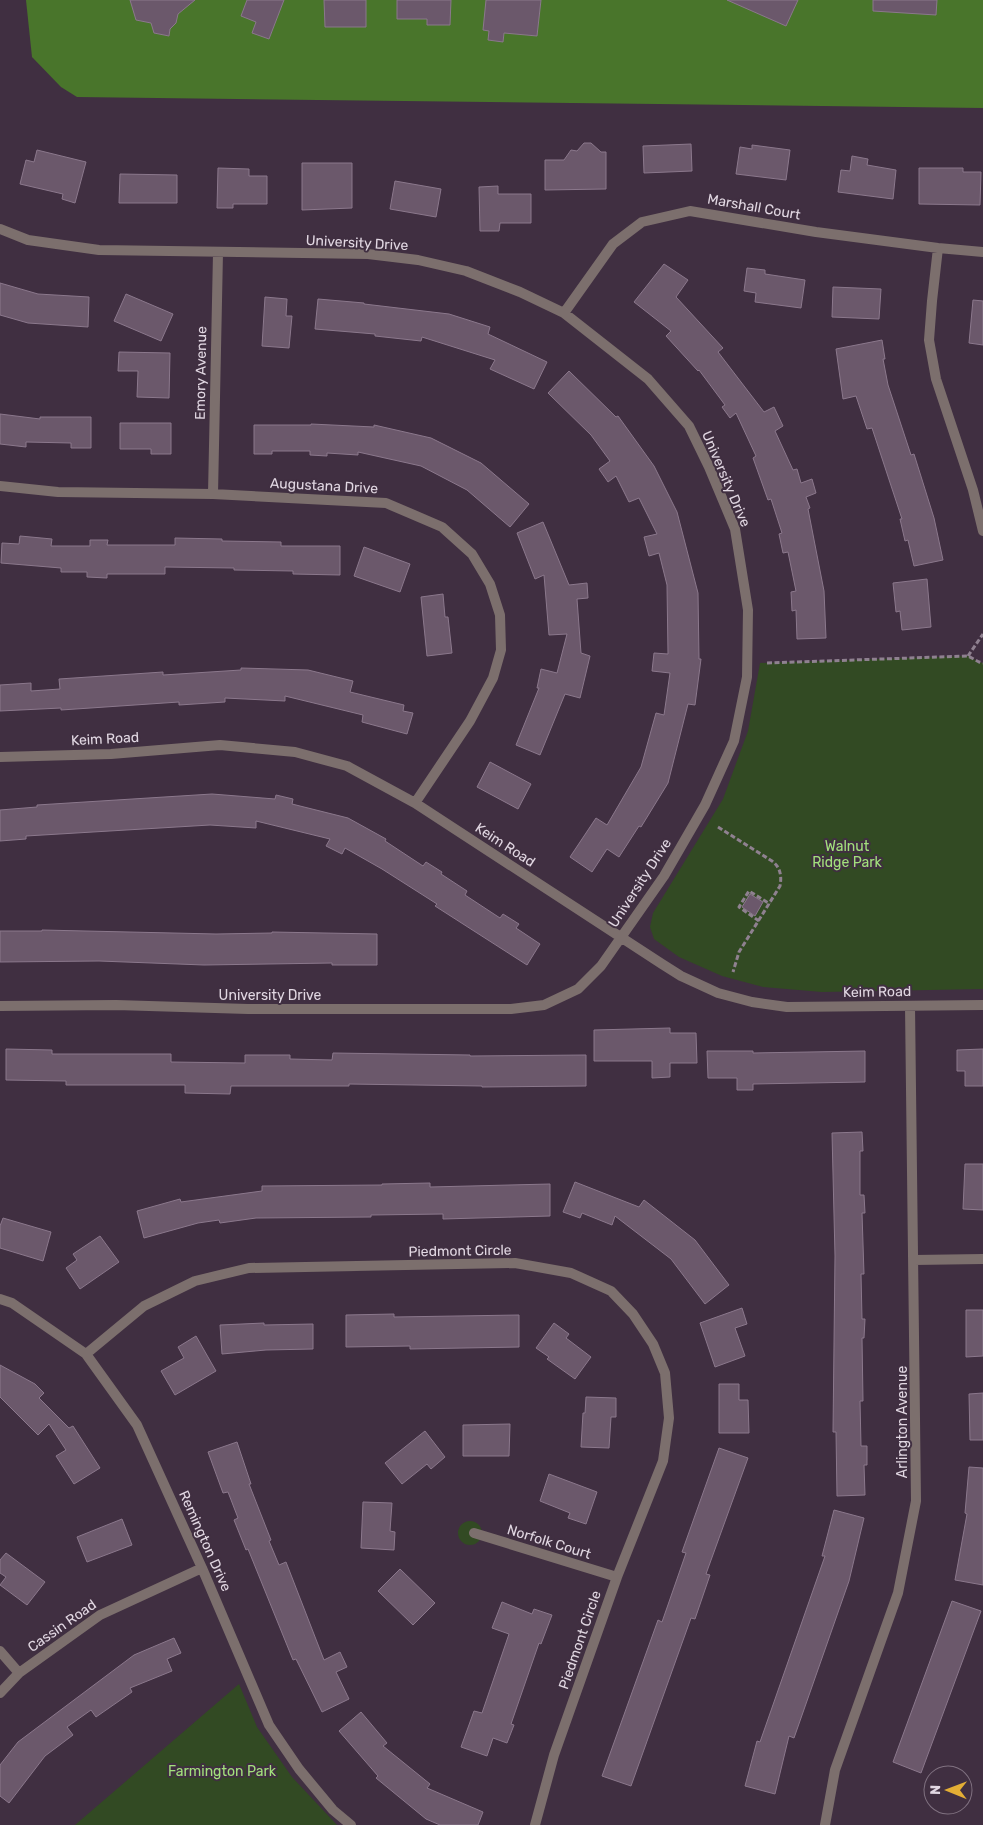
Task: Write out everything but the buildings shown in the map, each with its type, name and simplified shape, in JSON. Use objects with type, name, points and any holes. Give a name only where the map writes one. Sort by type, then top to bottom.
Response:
[{"type":"street","name":"Marshall Court","points":[[564,313],[613,244],[642,222],[690,211],[816,232],[983,252]]},
{"type":"street","name":"University Drive","points":[[0,228],[28,240],[99,250],[368,254],[418,260],[483,277],[564,313],[648,379],[689,426],[709,466],[735,529],[748,610],[747,677],[734,741],[705,805],[664,876],[601,966],[578,989],[544,1005],[511,1009],[248,1009],[116,1005],[0,1006]]},
{"type":"street","points":[[938,248],[929,340],[936,379],[973,490],[983,531]]},
{"type":"street","name":"Emory Avenue","points":[[213,494],[218,253]]},
{"type":"street","name":"Augustana Drive","points":[[0,486],[58,492],[213,494],[386,503],[442,526],[472,554],[490,584],[500,616],[502,634],[498,664],[493,678],[470,721],[415,803]]},
{"type":"street","name":"Keim Road","points":[[0,757],[111,754],[220,745],[295,752],[347,766],[415,803],[681,976],[718,993],[752,1002],[787,1007],[983,1005]]},
{"type":"street","name":"Arlington Avenue","points":[[825,1825],[836,1770],[898,1593],[916,1501],[910,1006]]},
{"type":"street","points":[[914,1260],[983,1259]]},
{"type":"street","name":"Piedmont Circle","points":[[86,1354],[144,1306],[195,1282],[250,1268],[515,1263],[571,1273],[610,1291],[633,1314],[653,1344],[664,1373],[669,1418],[663,1461],[616,1576],[554,1756],[535,1825]]},
{"type":"street","name":"Remington Drive","points":[[0,1299],[12,1303],[86,1354],[138,1425],[202,1568],[268,1726],[299,1769],[327,1803],[351,1825]]},
{"type":"street","name":"Norfolk Court","points":[[474,1533],[616,1576]]},
{"type":"street","name":"Cassin Road","points":[[0,1693],[19,1673],[100,1615],[202,1568]]},
{"type":"street","points":[[0,1651],[19,1673]]},
{"type":"path","points":[[968,656],[983,634]]},
{"type":"path","points":[[767,663],[968,656],[983,663]]},
{"type":"path","points":[[718,826],[778,865],[781,874],[780,886],[739,952],[734,972]]},
{"type":"path","points":[[759,921],[739,907],[749,891],[770,904]]},
{"type":"green space","points":[[26,0],[983,0],[983,108],[77,97],[61,87],[32,57]]},
{"type":"green space","name":"Walnut Ridge Park","points":[[968,656],[983,663],[983,989],[822,992],[763,987],[722,976],[679,957],[654,939],[650,927],[653,913],[723,799],[748,731],[760,663]]},
{"type":"green space","points":[[470,1521],[478,1525],[482,1533],[478,1541],[470,1545],[462,1541],[458,1533],[462,1525]]},
{"type":"green space","name":"Farmington Park","points":[[239,1684],[257,1727],[292,1777],[337,1825],[75,1825]]}]
